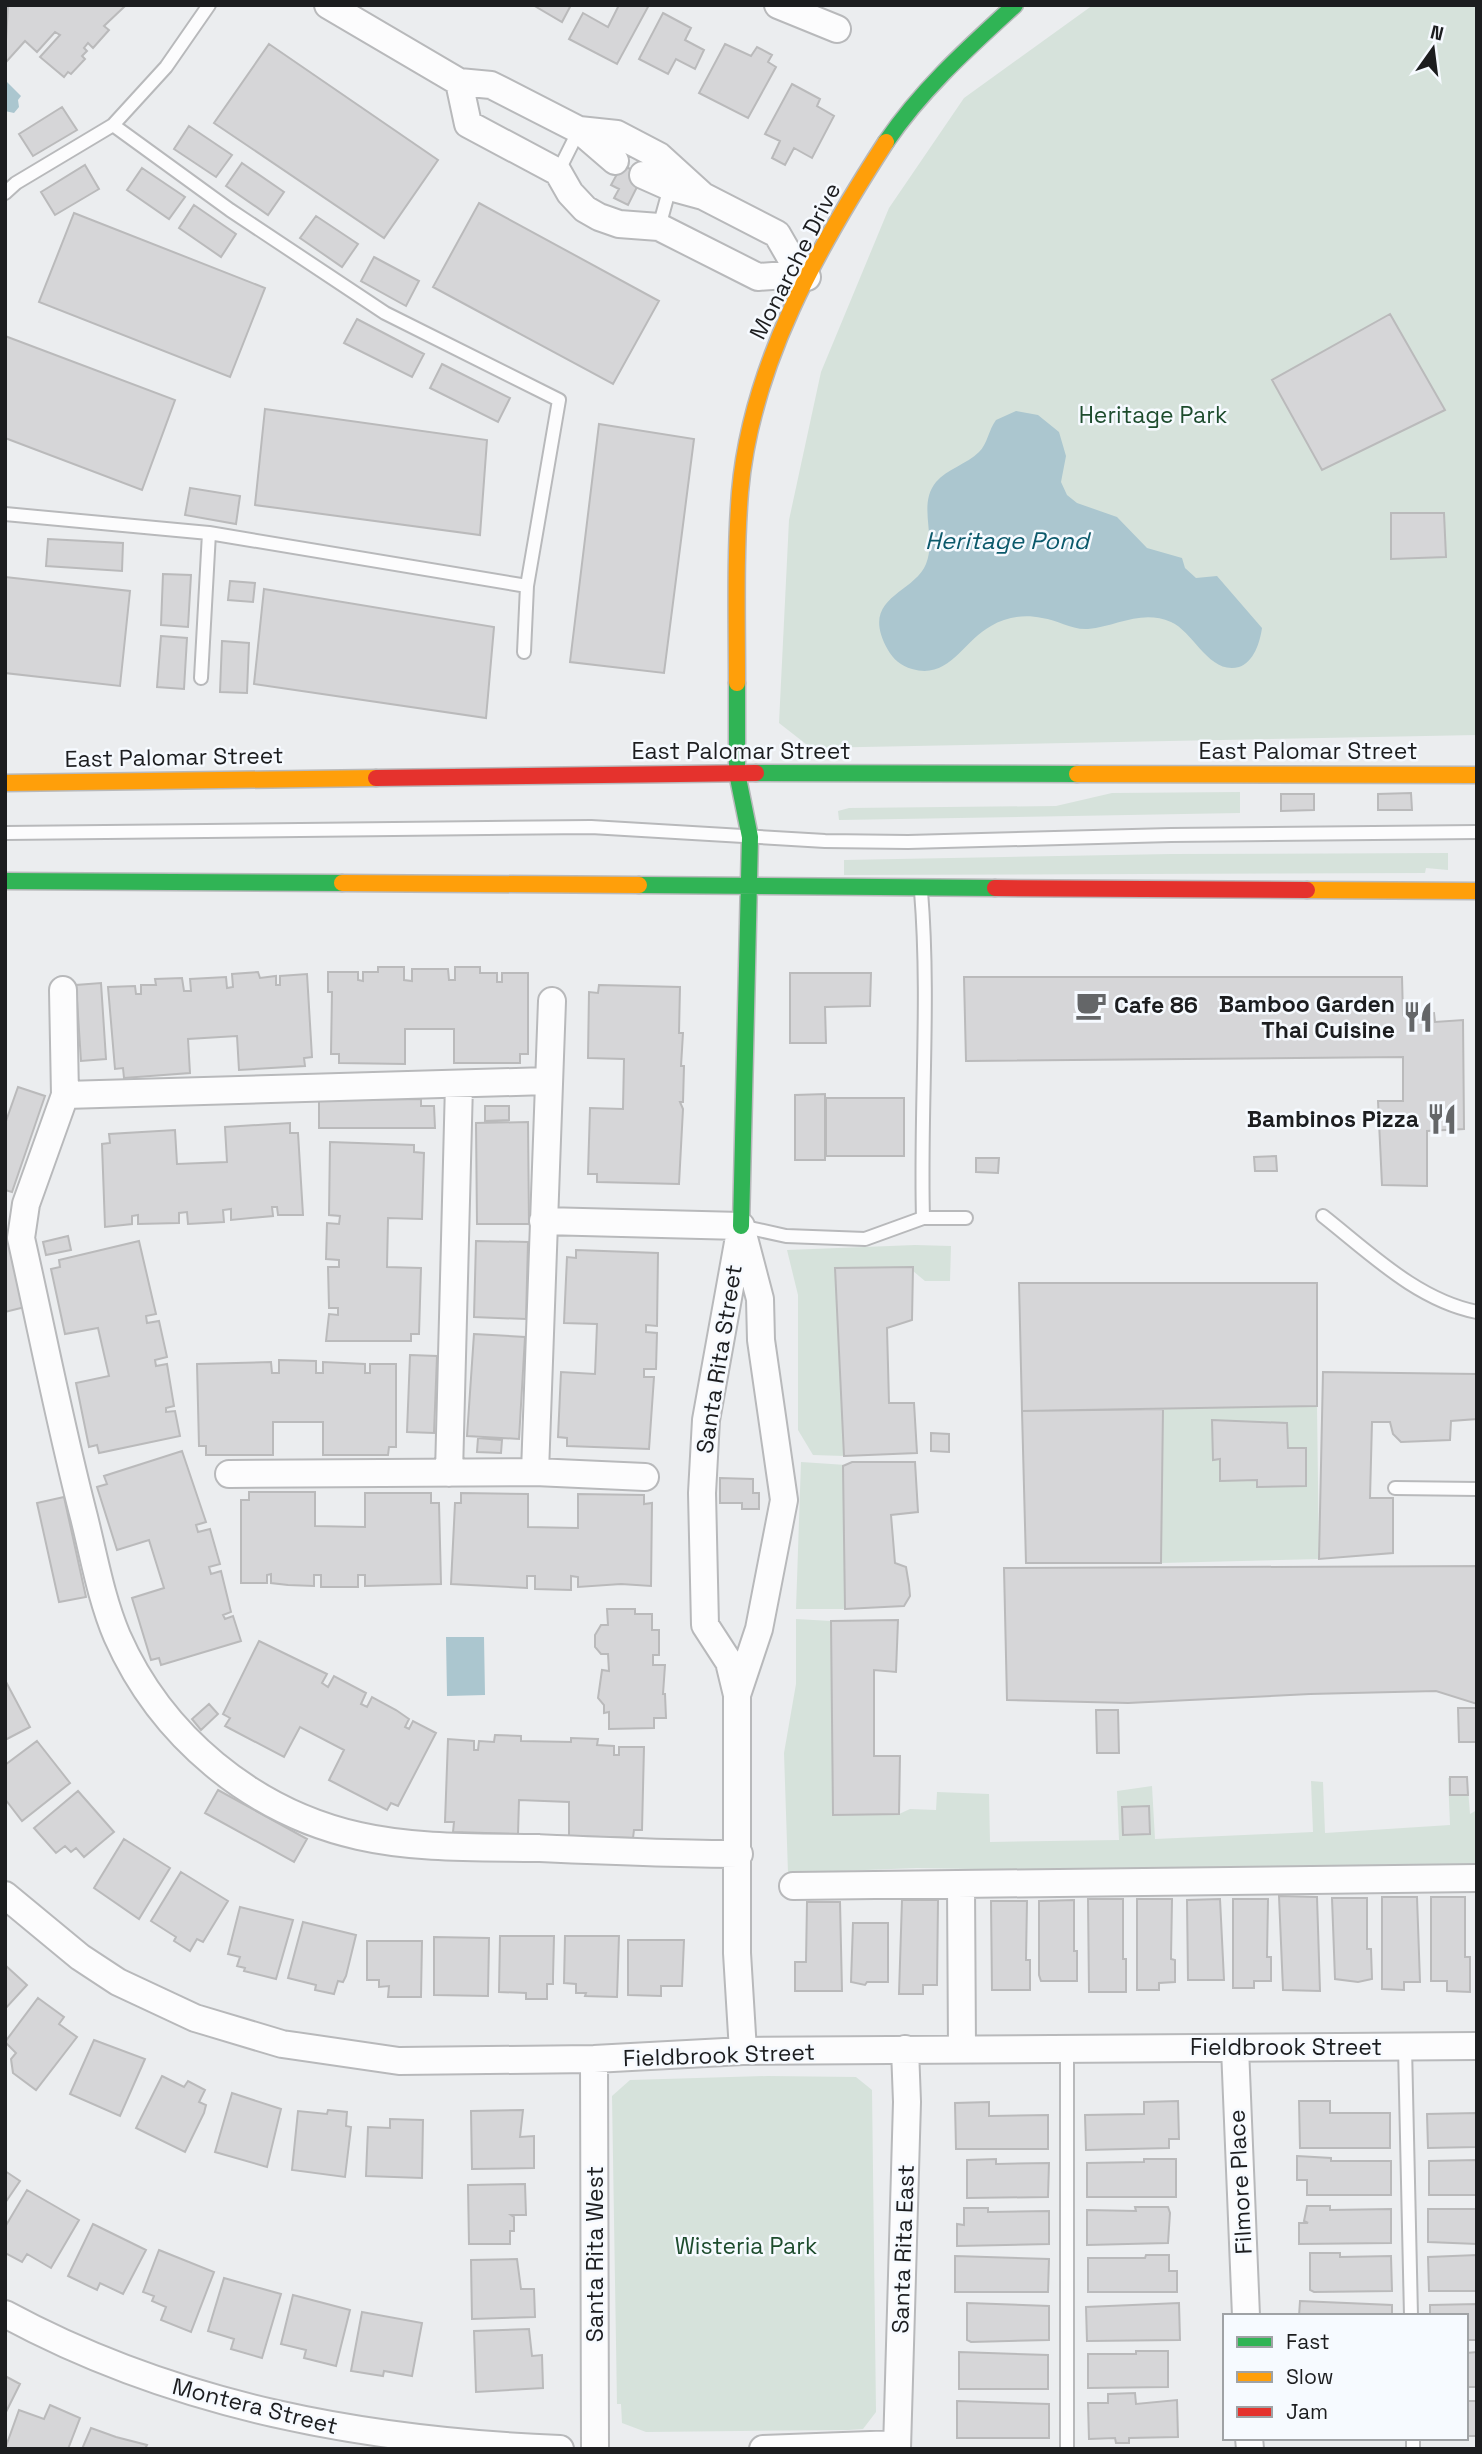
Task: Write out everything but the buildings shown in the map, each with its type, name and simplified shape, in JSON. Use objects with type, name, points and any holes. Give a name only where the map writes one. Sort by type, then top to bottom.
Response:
[{"type":"main road","name":"Monarche Drive","points":[[749,886],[750,837],[737,773],[740,491],[750,429],[766,368],[804,275],[907,111],[949,65],[1015,5]]},
{"type":"main road","name":"East Palomar Street","points":[[5,783],[737,773],[1477,775]]},
{"type":"main road","points":[[5,881],[1477,891]]},
{"type":"main road","name":"Santa Rita Street","points":[[741,1226],[749,886]]},
{"type":"street","points":[[328,5],[459,82],[491,85],[579,130],[615,161]]},
{"type":"street","points":[[778,5],[837,29]]},
{"type":"street","points":[[459,82],[468,124],[558,172],[570,193],[585,209],[619,224],[659,227],[758,277],[804,275]]},
{"type":"street","points":[[579,130],[617,134],[659,156],[703,196]]},
{"type":"street","points":[[643,176],[703,196],[776,233],[804,275]]},
{"type":"street","points":[[63,990],[65,1095],[26,1204],[21,1238],[71,1467],[105,1601],[134,1668],[176,1727],[201,1754],[259,1797],[324,1827],[359,1836],[430,1845],[739,1854]]},
{"type":"street","points":[[535,1472],[547,1081],[552,1001]]},
{"type":"street","points":[[65,1095],[547,1081]]},
{"type":"street","points":[[449,1473],[459,1084]]},
{"type":"street","points":[[543,1222],[741,1226]]},
{"type":"street","name":"Santa Rita Street","points":[[741,1226],[706,1420],[702,1493],[705,1625],[729,1662],[737,1695],[737,1953],[743,2051]]},
{"type":"street","name":"Santa Rita Street","points":[[737,1695],[759,1629],[784,1500],[761,1340],[760,1299],[741,1226]]},
{"type":"street","points":[[229,1474],[535,1472],[645,1477]]},
{"type":"street","points":[[793,1886],[1477,1878]]},
{"type":"street","points":[[961,1885],[962,2049]]},
{"type":"street","name":"Fieldbrook Street","points":[[5,1895],[62,1943],[118,1982],[195,2018],[254,2038],[320,2052],[399,2061],[594,2059],[743,2051],[1477,2046]]},
{"type":"street","name":"Filmore Place","points":[[1235,2048],[1246,2314]]},
{"type":"street","name":"Santa Rita East","points":[[897,2446],[907,2102],[905,2049]]},
{"type":"street","name":"Santa Rita West","points":[[594,2059],[595,2449]]},
{"type":"street","name":"Montera Street","points":[[5,2315],[50,2339],[122,2368],[203,2397],[258,2411],[375,2434],[478,2446],[559,2449]]},
{"type":"street","points":[[763,2449],[897,2446]]},
{"type":"lane","points":[[5,193],[16,183],[113,125],[166,68],[209,5]]},
{"type":"lane","points":[[113,125],[230,210],[385,313],[559,401],[527,586],[524,652]]},
{"type":"lane","points":[[558,172],[579,130]]},
{"type":"lane","points":[[659,227],[670,187]]},
{"type":"lane","points":[[5,514],[209,533],[527,586]]},
{"type":"lane","points":[[201,678],[209,533]]},
{"type":"lane","points":[[5,833],[591,827],[750,837],[908,842],[1171,835],[1477,832]]},
{"type":"lane","points":[[920,888],[927,961],[921,1126],[923,1218]]},
{"type":"lane","points":[[1323,1216],[1403,1279],[1454,1307],[1477,1312]]},
{"type":"lane","points":[[741,1226],[786,1236],[865,1239],[923,1218],[966,1218]]},
{"type":"lane","points":[[1395,1488],[1477,1489]]},
{"type":"lane","points":[[1405,2047],[1410,2314]]},
{"type":"lane","points":[[1067,2049],[1067,2449]]},
{"type":"green space","name":"Heritage Park","points":[[1093,5],[1477,5],[1477,735],[811,748],[779,723],[789,520],[821,372],[889,208],[964,98]]},
{"type":"green space","points":[[1240,792],[1240,813],[839,820],[838,811],[849,808],[1056,806],[1112,793]]},
{"type":"green space","points":[[1448,853],[1448,870],[1426,868],[1425,873],[844,875],[844,860],[1171,854]]},
{"type":"green space","points":[[951,1246],[950,1281],[925,1281],[913,1271],[836,1268],[844,1456],[813,1455],[798,1430],[798,1295],[787,1250]]},
{"type":"green space","points":[[1317,1406],[1319,1559],[1161,1563],[1163,1409]]},
{"type":"green space","points":[[801,1462],[846,1465],[845,1609],[796,1609]]},
{"type":"green space","points":[[796,1619],[831,1621],[834,1815],[899,1814],[910,1809],[936,1810],[937,1792],[989,1794],[990,1842],[1119,1840],[1117,1791],[1152,1786],[1155,1839],[1313,1832],[1311,1781],[1323,1782],[1325,1833],[1450,1825],[1448,1778],[1467,1777],[1470,1814],[1477,1810],[1477,1868],[1091,1871],[917,1868],[788,1873],[784,1753],[796,1684]]},
{"type":"green space","name":"Wisteria Park","points":[[768,2076],[856,2077],[872,2090],[876,2412],[863,2429],[848,2430],[646,2432],[622,2423],[621,2404],[617,2404],[612,2096],[630,2080]]},
{"type":"water","points":[[5,80],[21,96],[18,100],[19,107],[14,113],[5,111]]},
{"type":"water","name":"Heritage Pond","points":[[1016,411],[1038,415],[1059,432],[1066,456],[1061,482],[1067,495],[1077,503],[1117,517],[1147,548],[1182,558],[1185,568],[1196,578],[1217,576],[1262,628],[1258,645],[1249,661],[1239,667],[1219,665],[1179,627],[1160,618],[1140,618],[1088,629],[1029,616],[1009,618],[991,626],[955,657],[936,669],[912,669],[895,659],[880,632],[879,619],[883,608],[926,564],[930,543],[927,511],[931,491],[941,477],[979,452],[996,420]]},
{"type":"water","points":[[446,1637],[484,1637],[485,1695],[447,1696]]},
{"type":"traffic: fast","points":[[886,142],[930,87],[1015,5]]},
{"type":"traffic: fast","points":[[737,683],[737,773],[750,837],[741,1226]]},
{"type":"traffic: fast","points":[[756,773],[1077,774]]},
{"type":"traffic: fast","points":[[5,881],[342,883]]},
{"type":"traffic: fast","points":[[639,885],[995,888]]},
{"type":"traffic: slow","points":[[737,683],[740,492],[758,398],[773,353],[813,265],[886,142]]},
{"type":"traffic: slow","points":[[1077,774],[1477,775]]},
{"type":"traffic: slow","points":[[5,783],[376,778]]},
{"type":"traffic: slow","points":[[342,883],[639,885]]},
{"type":"traffic: slow","points":[[1307,890],[1477,891]]},
{"type":"traffic: jam","points":[[376,778],[756,773]]},
{"type":"traffic: jam","points":[[995,888],[1307,890]]},
{"type":"place","name":"Cafe 86","points":[[1091,1005]]},
{"type":"place","name":"Bamboo Garden Thai Cuisine","points":[[1418,1017]]},
{"type":"place","name":"Bambinos Pizza","points":[[1442,1119]]}]
